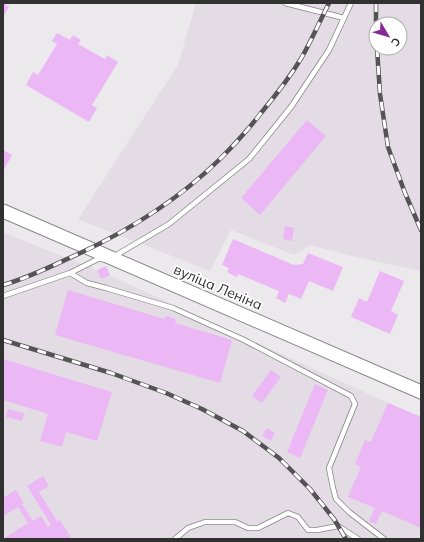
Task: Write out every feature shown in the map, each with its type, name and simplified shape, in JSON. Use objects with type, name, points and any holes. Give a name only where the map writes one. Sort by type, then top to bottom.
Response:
[{"type":"main road","name":"вуліца Леніна","points":[[3,212],[421,392]]},
{"type":"lane","points":[[285,3],[344,18]]},
{"type":"lane","points":[[3,296],[70,273],[98,259],[112,258],[169,224],[249,160],[296,101],[329,50],[351,3]]},
{"type":"lane","points":[[70,273],[87,283],[173,308],[244,340],[351,396],[354,404],[329,468],[333,488],[336,499],[349,512],[384,539]]},
{"type":"lane","points":[[175,539],[188,528],[205,522],[235,522],[248,528],[258,528],[288,512],[298,517],[308,530],[338,526],[358,539]]},
{"type":"shaded area","points":[[196,3],[421,3],[421,271],[310,245],[294,255],[231,230],[210,271],[78,219],[178,65]]},
{"type":"shaded area","points":[[3,232],[111,276],[421,417],[421,539],[3,539]]},
{"type":"building","points":[[3,3],[9,7],[3,17]]},
{"type":"building","points":[[57,33],[70,40],[73,35],[81,40],[78,44],[105,59],[107,55],[118,62],[92,105],[97,108],[89,122],[26,85],[33,72],[38,75],[57,44],[52,41]]},
{"type":"building","points":[[307,120],[326,136],[260,215],[241,198]]},
{"type":"building","points":[[3,150],[12,155],[3,171]]},
{"type":"building","points":[[285,226],[294,228],[292,241],[283,239]]},
{"type":"building","points":[[233,239],[294,265],[303,264],[308,253],[343,267],[333,291],[309,281],[301,299],[289,294],[285,303],[276,298],[279,291],[238,274],[237,277],[227,272],[229,268],[222,265]]},
{"type":"building","points":[[106,266],[110,275],[101,279],[97,270]]},
{"type":"building","points":[[380,271],[404,281],[391,311],[398,315],[390,334],[351,317],[359,298],[367,302]]},
{"type":"building","points":[[68,290],[164,319],[166,316],[176,319],[175,323],[232,340],[220,383],[55,335]]},
{"type":"building","points":[[3,359],[112,392],[97,441],[66,432],[62,447],[40,441],[48,414],[3,400]]},
{"type":"building","points":[[271,370],[281,377],[262,403],[252,396]]},
{"type":"building","points":[[315,384],[328,390],[300,458],[287,452]]},
{"type":"building","points":[[388,403],[421,417],[421,528],[382,511],[376,524],[369,521],[375,508],[348,497],[361,467],[355,464],[365,440],[371,442]]},
{"type":"building","points":[[8,409],[24,413],[22,421],[6,417]]},
{"type":"building","points":[[267,428],[275,433],[271,441],[262,436]]},
{"type":"building","points":[[43,476],[49,486],[39,492],[57,521],[60,520],[72,539],[3,539],[28,523],[18,507],[3,516],[3,498],[16,490],[24,503],[22,504],[33,521],[41,516],[48,527],[51,525],[27,486]]},
{"type":"railway","points":[[3,285],[40,272],[115,236],[152,214],[203,175],[241,137],[283,86],[302,57],[329,3]]},
{"type":"railway","points":[[376,3],[376,16]]},
{"type":"railway","points":[[378,56],[380,94],[388,147],[421,230]]},
{"type":"railway","points":[[3,340],[111,373],[166,393],[202,409],[243,431],[279,458],[310,489],[334,519],[346,539]]}]
